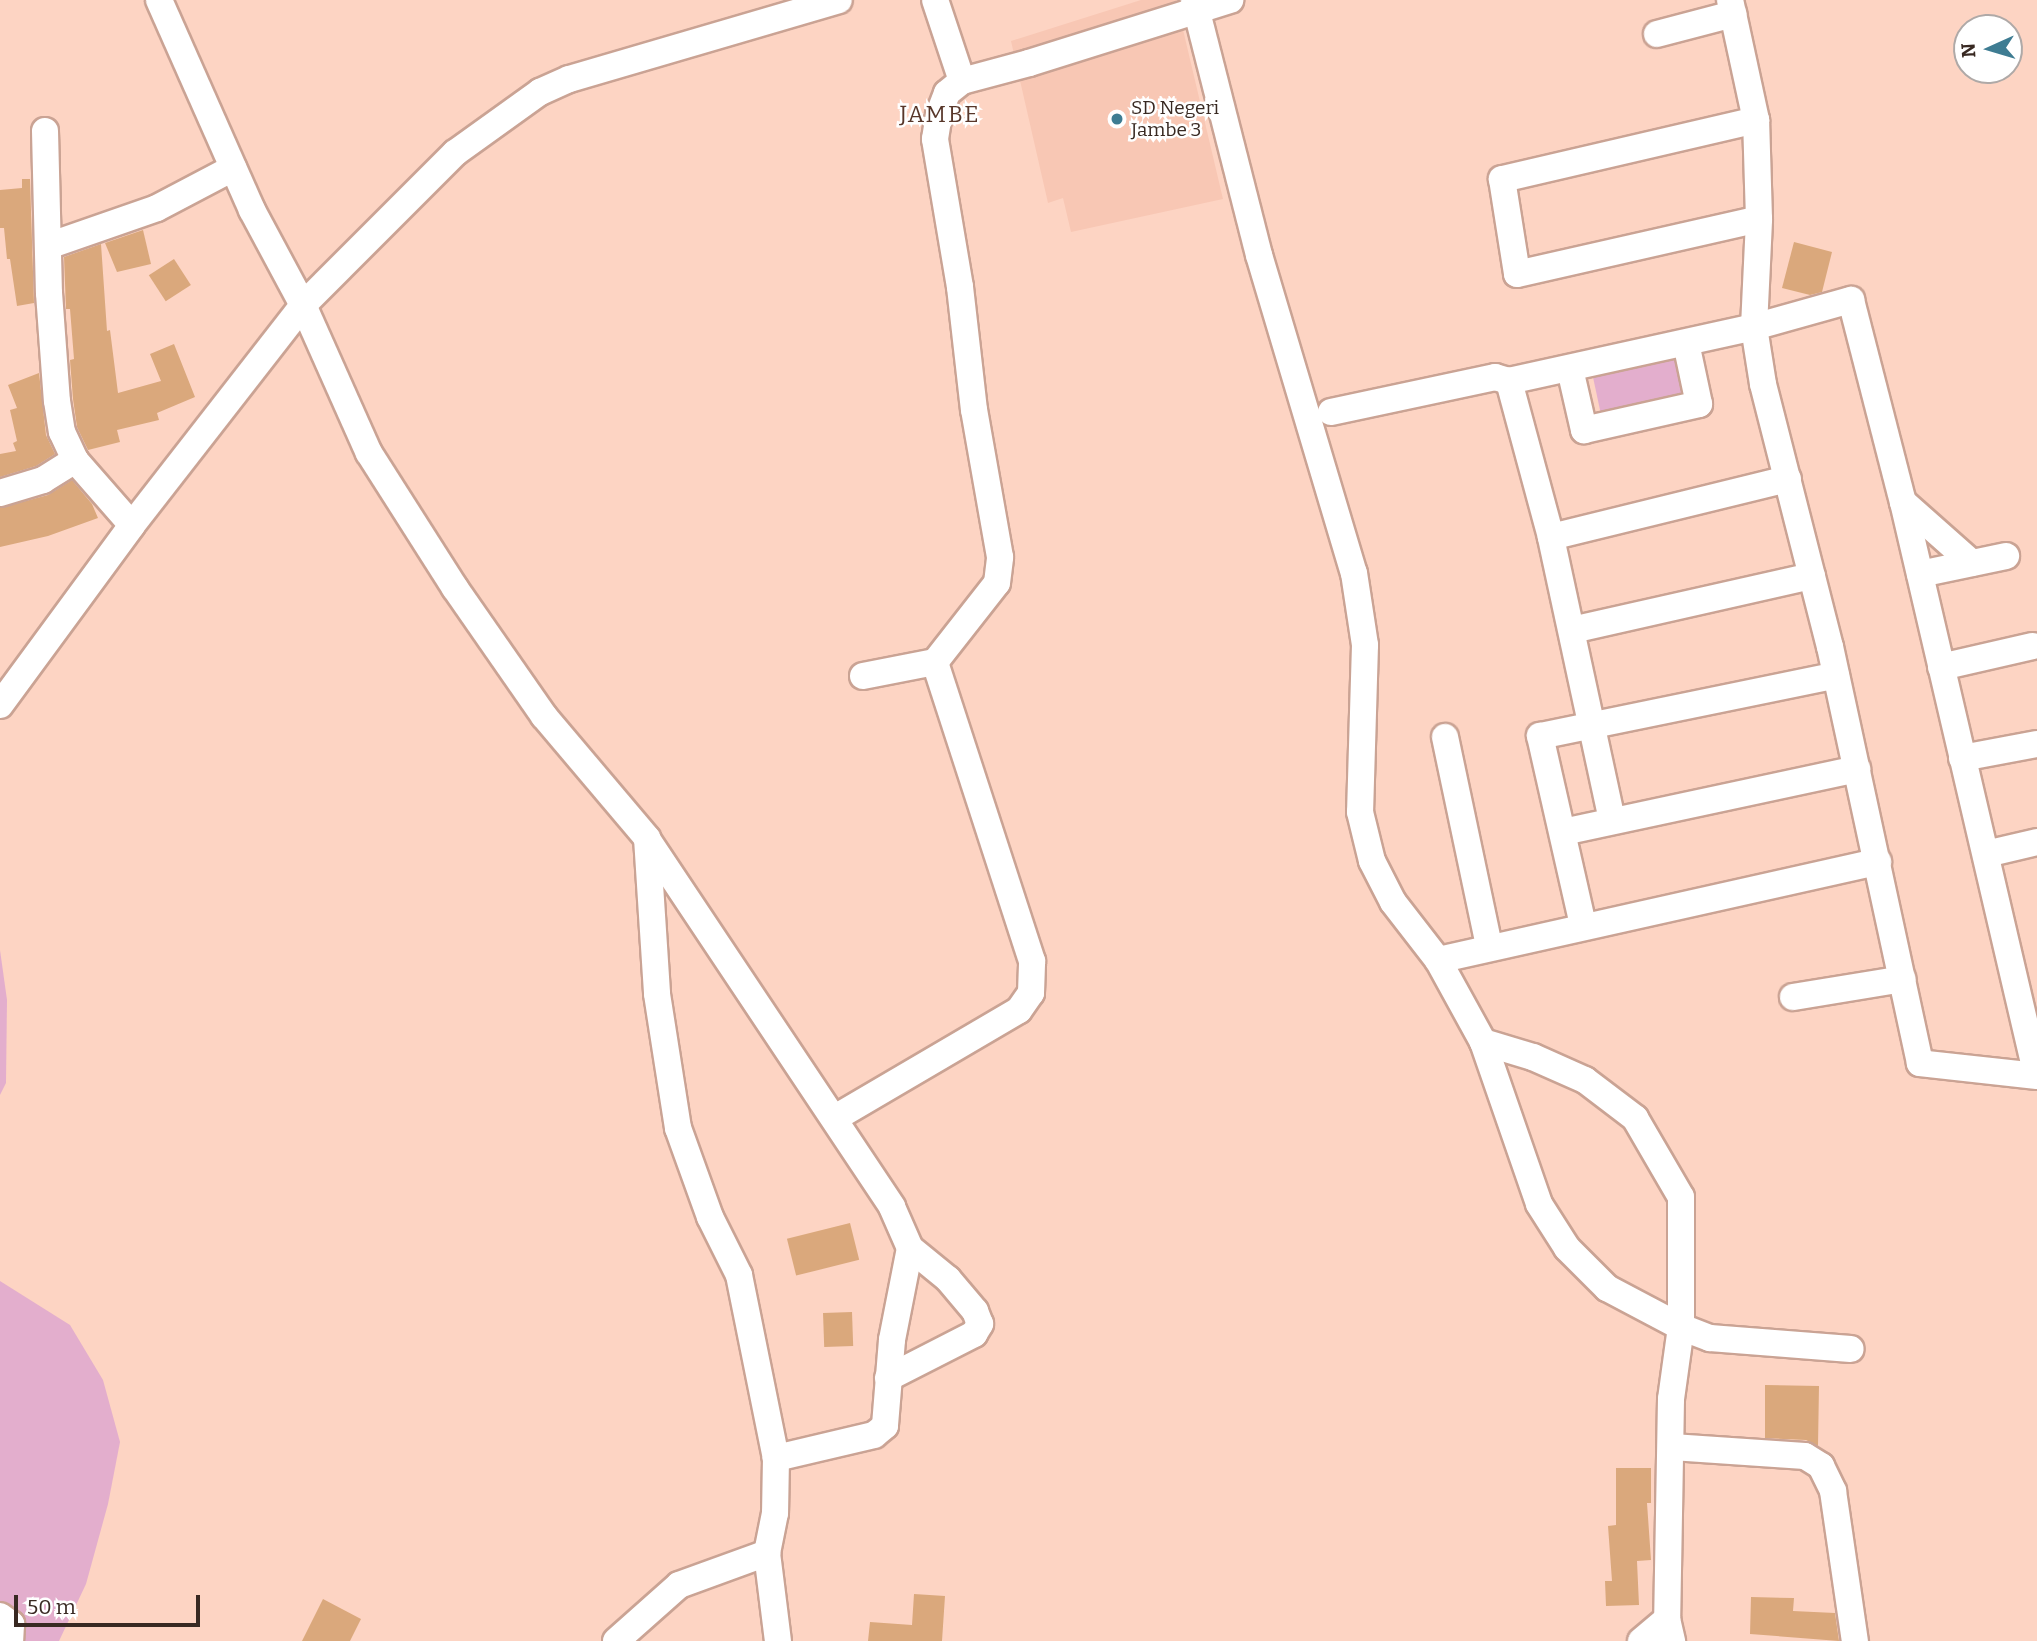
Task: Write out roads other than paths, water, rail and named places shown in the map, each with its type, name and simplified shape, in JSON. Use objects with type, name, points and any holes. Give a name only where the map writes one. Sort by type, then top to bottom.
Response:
[{"type":"street","points":[[159,0],[252,210],[303,305],[369,453],[455,588],[544,716],[647,838],[835,1118],[892,1207],[910,1248],[948,1279],[975,1311],[980,1324],[974,1334],[888,1378]]},
{"type":"street","points":[[0,705],[132,525],[303,305],[455,153],[540,92],[620,62],[839,0]]},
{"type":"street","points":[[935,0],[962,81]]},
{"type":"street","points":[[863,676],[935,662],[997,583],[1000,557],[974,410],[960,287],[935,139],[939,114],[947,93],[962,81],[1029,63],[1195,5],[1230,0]]},
{"type":"street","points":[[1195,5],[1259,254],[1354,573],[1365,645],[1360,812],[1372,861],[1393,902],[1438,960],[1483,1042],[1539,1204],[1567,1248],[1607,1288],[1681,1327],[1710,1338],[1851,1349]]},
{"type":"street","points":[[1331,412],[1495,377],[1509,381],[1570,369],[1755,327],[1851,300],[1903,502],[2037,1076],[1920,1063],[1836,675],[1763,384],[1755,327],[1759,219],[1756,120],[1731,7],[1657,33]]},
{"type":"street","points":[[1756,120],[1502,179],[1517,274],[1759,219]]},
{"type":"street","points":[[45,131],[48,246],[57,401],[62,432],[75,460],[132,525]]},
{"type":"street","points":[[48,246],[157,208],[233,168]]},
{"type":"street","points":[[1570,369],[1584,430],[1699,404],[1686,343]]},
{"type":"street","points":[[1509,381],[1551,537],[1612,821]]},
{"type":"street","points":[[0,492],[44,480],[75,460]]},
{"type":"street","points":[[1551,537],[1788,479]]},
{"type":"street","points":[[1903,502],[1972,563]]},
{"type":"street","points":[[1920,574],[2006,556]]},
{"type":"street","points":[[1572,630],[1812,576]]},
{"type":"street","points":[[1941,667],[2033,646]]},
{"type":"street","points":[[835,1118],[1019,1010],[1031,993],[1032,961],[935,662]]},
{"type":"street","points":[[1583,926],[1540,736],[1836,675]]},
{"type":"street","points":[[1445,737],[1489,946]]},
{"type":"street","points":[[1962,758],[2037,744]]},
{"type":"street","points":[[1563,832],[1857,769]]},
{"type":"street","points":[[647,838],[657,994],[678,1128],[710,1217],[739,1275],[775,1458],[775,1513],[766,1553],[778,1641]]},
{"type":"street","points":[[1986,854],[2037,842]]},
{"type":"street","points":[[1438,960],[1489,946],[1878,862]]},
{"type":"street","points":[[1794,997],[1903,979]]},
{"type":"street","points":[[1483,1042],[1533,1057],[1585,1080],[1635,1118],[1681,1197],[1681,1327],[1671,1399],[1670,1630],[1641,1641]]},
{"type":"street","points":[[775,1458],[874,1435],[885,1426],[894,1328],[910,1248]]},
{"type":"street","points":[[1672,1447],[1805,1456],[1821,1466],[1833,1491],[1855,1641]]},
{"type":"street","points":[[616,1641],[679,1585],[766,1553]]},
{"type":"street","points":[[0,1616],[12,1624],[10,1641]]},
{"type":"place","name":"SD Negeri Jambe 3","points":[[1117,119]]},
{"type":"district","name":"JAMBE","points":[[940,114]]}]
